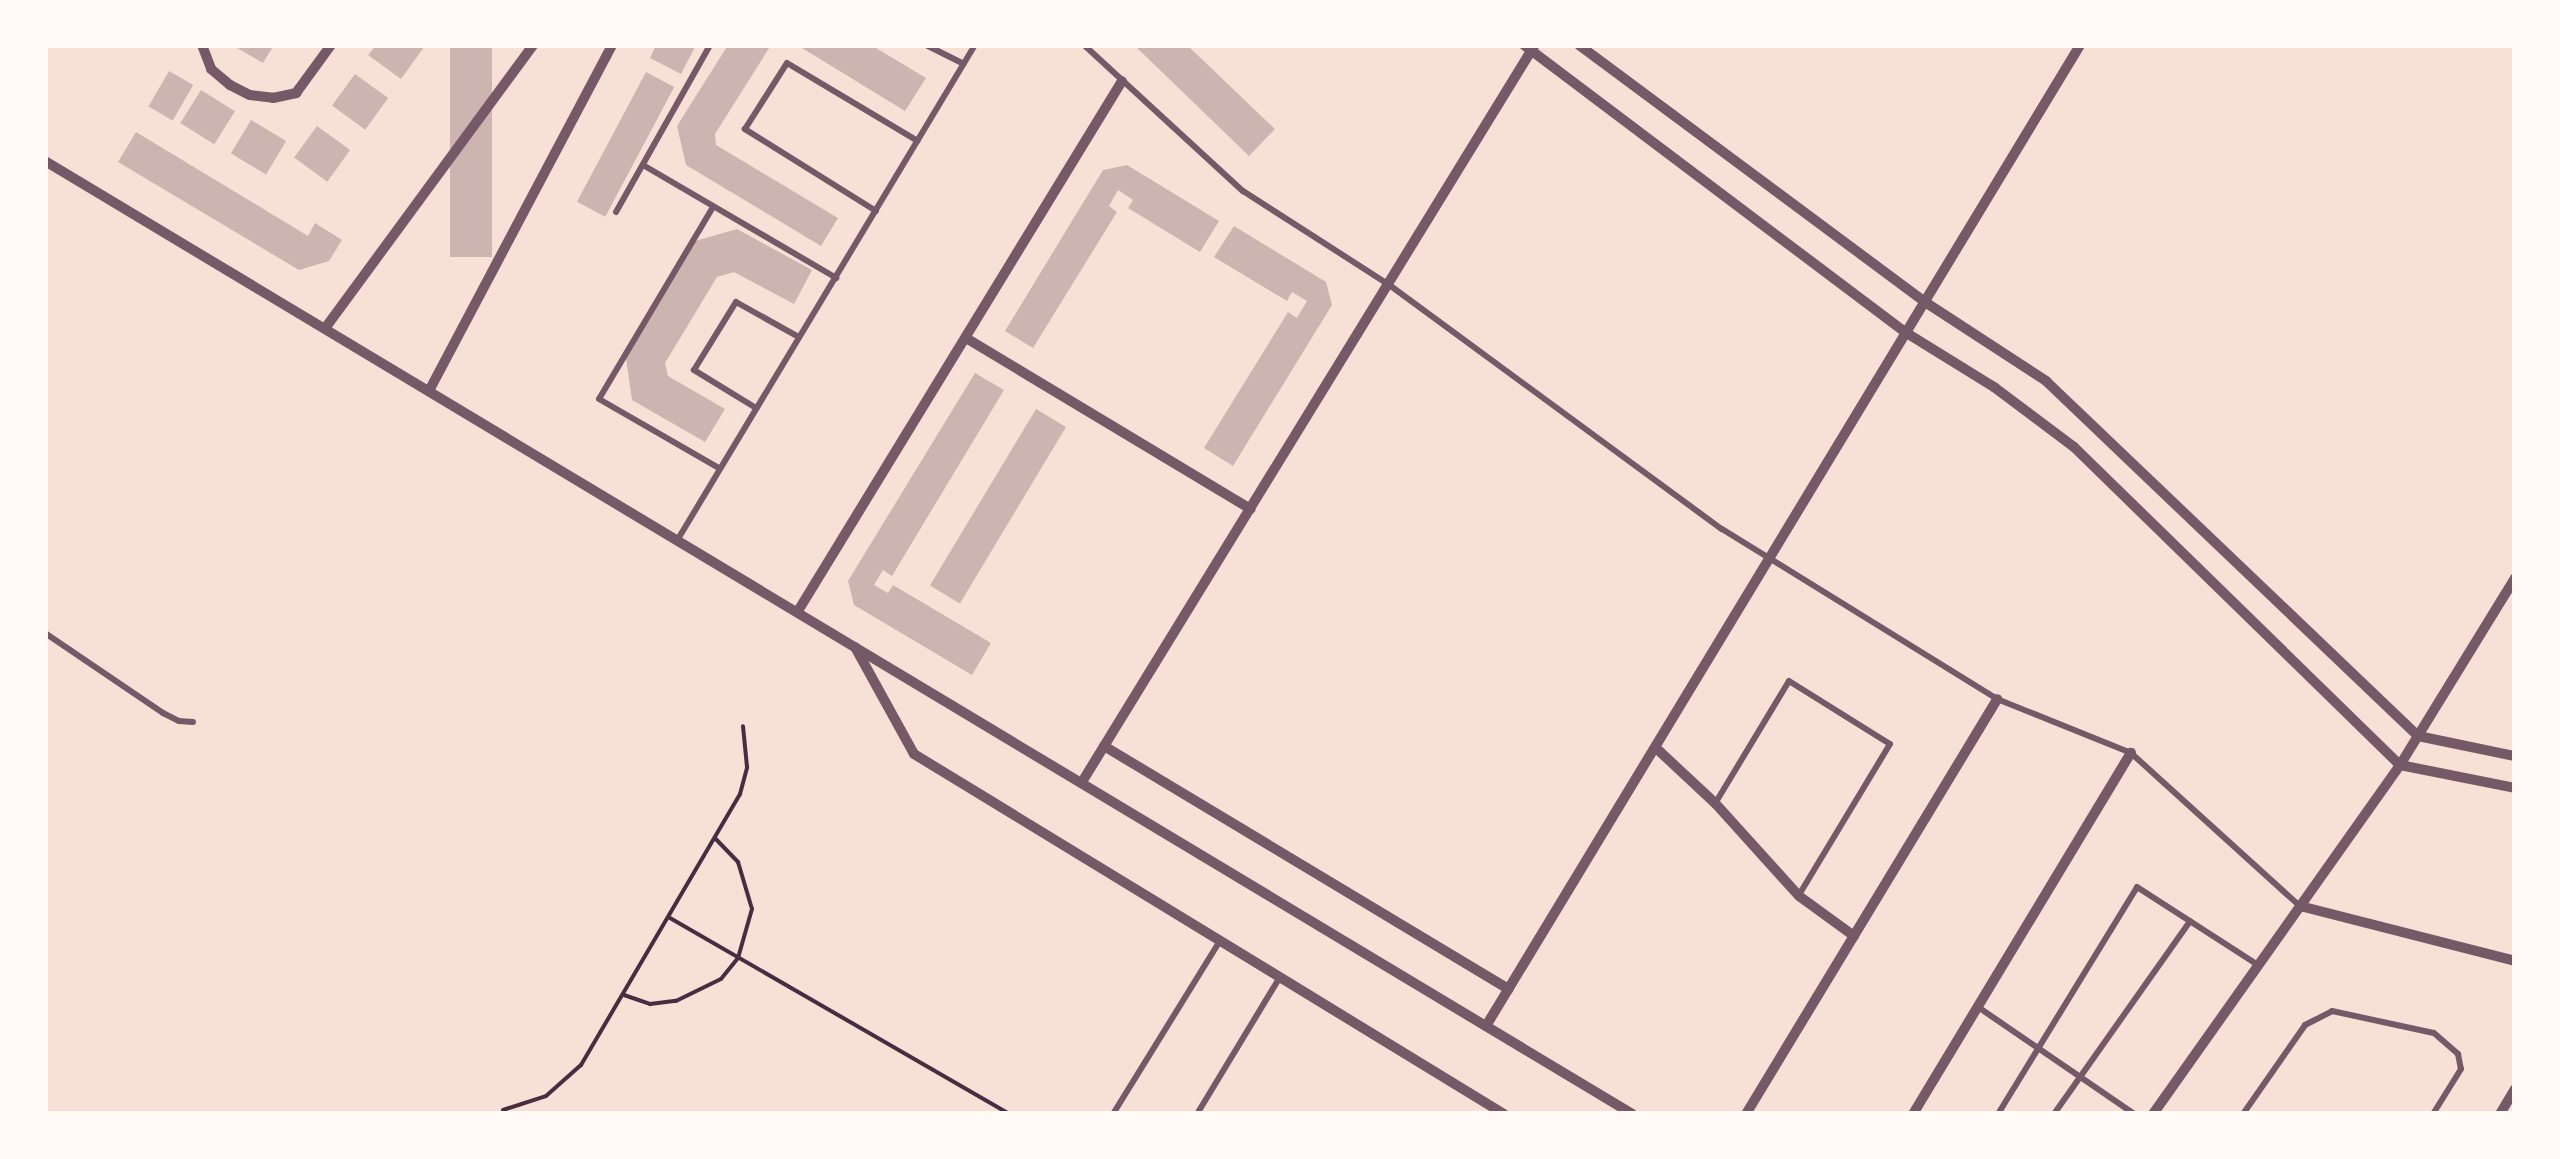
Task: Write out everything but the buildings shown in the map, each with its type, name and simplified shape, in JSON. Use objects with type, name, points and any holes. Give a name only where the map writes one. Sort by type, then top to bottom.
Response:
[{"type":"street","points":[[202,45],[211,68],[230,85],[250,95],[273,98],[296,93],[331,45]]},
{"type":"street","points":[[326,326],[533,45]]},
{"type":"street","points":[[430,389],[612,45]]},
{"type":"street","points":[[1579,45],[1924,302],[2046,381],[2418,736],[2515,756]]},
{"type":"street","points":[[1486,1026],[2080,45]]},
{"type":"street","points":[[1082,782],[1530,46],[1906,332],[1994,387],[2074,448],[2400,765],[2515,788]]},
{"type":"street","points":[[798,611],[1122,81]]},
{"type":"street","points":[[45,161],[326,326],[1632,1114]]},
{"type":"street","points":[[966,338],[1251,508]]},
{"type":"street","points":[[2153,1114],[2400,765],[2515,578]]},
{"type":"street","points":[[855,646],[914,754],[1504,1114]]},
{"type":"street","points":[[1746,1114],[1996,699]]},
{"type":"street","points":[[1104,746],[1509,989]]},
{"type":"street","points":[[1656,748],[1715,803],[1799,896],[1854,936]]},
{"type":"street","points":[[1913,1114],[2130,753]]},
{"type":"street","points":[[2300,906],[2515,961]]},
{"type":"street","points":[[2500,1114],[2515,1089]]},
{"type":"lane","points":[[616,212],[710,45]]},
{"type":"lane","points":[[926,45],[964,64]]},
{"type":"lane","points":[[678,539],[975,45]]},
{"type":"lane","points":[[1084,45],[1244,191],[1388,284],[1722,529],[1996,699],[2130,753],[2300,906]]},
{"type":"lane","points":[[876,211],[745,129],[788,63],[918,141]]},
{"type":"lane","points":[[643,165],[836,278]]},
{"type":"lane","points":[[714,207],[599,399],[719,468]]},
{"type":"lane","points":[[756,408],[694,370],[736,302],[799,338]]},
{"type":"lane","points":[[45,633],[164,713],[194,722]]},
{"type":"lane","points":[[1715,803],[1789,681],[1890,744],[1799,896]]},
{"type":"lane","points":[[1998,1114],[2137,888],[2258,965]]},
{"type":"lane","points":[[2054,1114],[2190,921]]},
{"type":"lane","points":[[1113,1114],[1220,941]]},
{"type":"lane","points":[[1197,1114],[1280,977]]},
{"type":"lane","points":[[1978,1006],[2134,1114]]},
{"type":"lane","points":[[2242,1114],[2305,1024],[2332,1010],[2434,1033],[2458,1054],[2461,1069],[2433,1114]]},
{"type":"path","points":[[503,1110],[546,1096],[581,1065],[740,794],[746,766],[743,726]]},
{"type":"path","points":[[624,995],[650,1004],[676,1001],[722,980],[738,958],[752,909],[738,862],[715,838]]},
{"type":"path","points":[[670,918],[1009,1114]]}]
